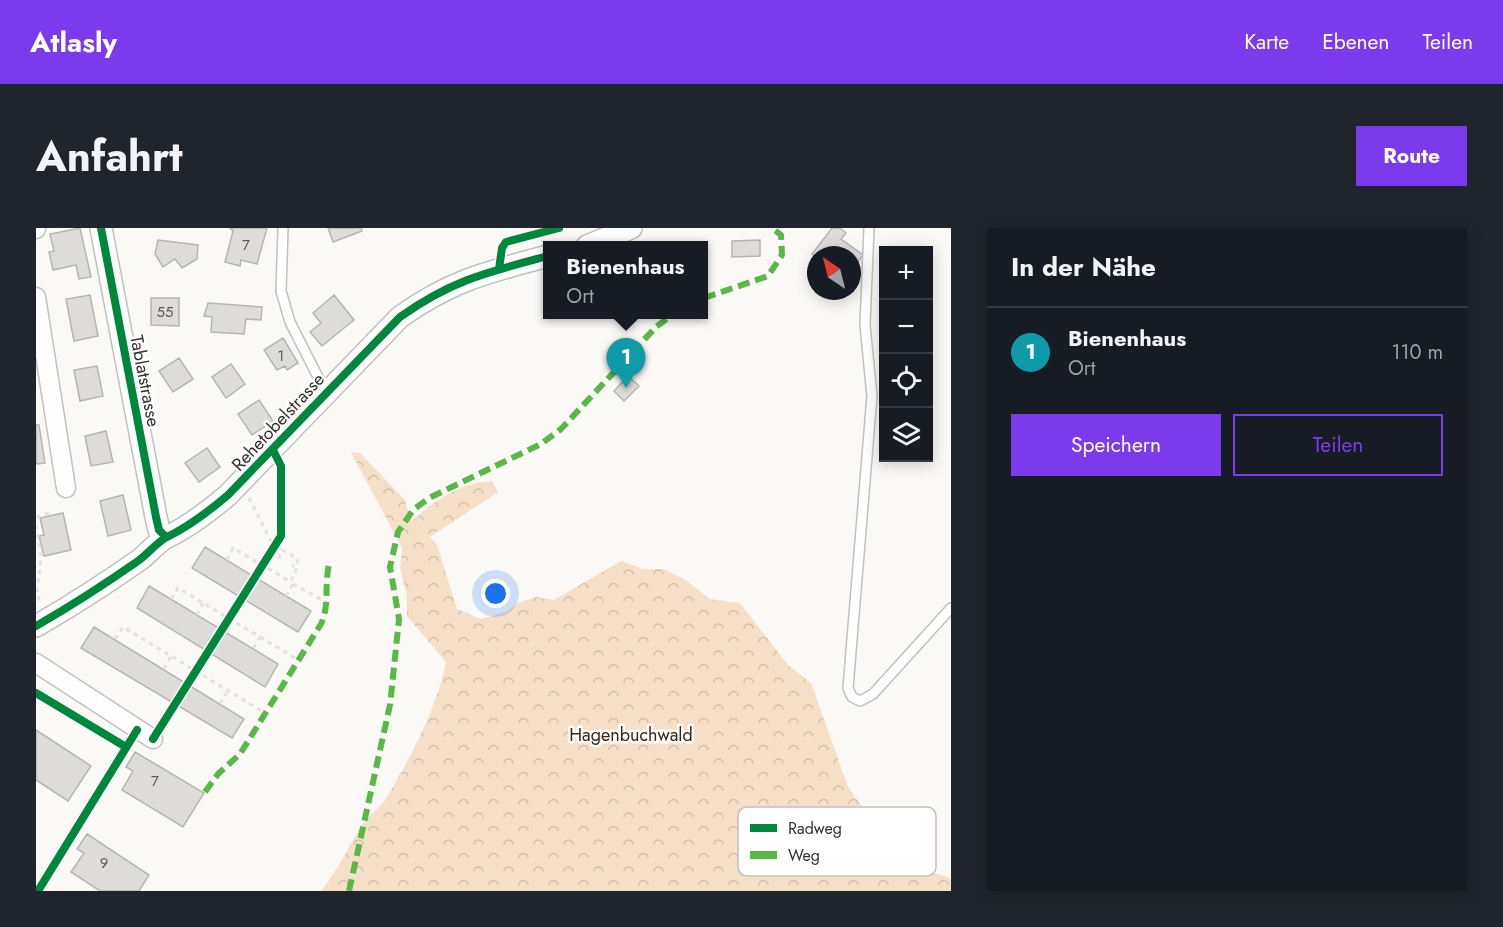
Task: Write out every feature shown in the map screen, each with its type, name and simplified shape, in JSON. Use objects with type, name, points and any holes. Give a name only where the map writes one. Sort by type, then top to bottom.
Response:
[{"type":"street","name":"Tablatstrasse","points":[[101,228],[159,530],[166,537]]},
{"type":"street","points":[[599,241],[631,228]]},
{"type":"street","name":"Rehetobelstrasse","points":[[36,626],[84,598],[150,553],[166,537],[190,525],[238,494],[329,390],[400,317],[424,300],[474,275],[543,257]]},
{"type":"street","points":[[36,297],[66,488]]},
{"type":"street","points":[[36,663],[153,738]]},
{"type":"lane","points":[[283,228],[281,291],[290,322],[322,385],[329,390]]},
{"type":"lane","points":[[869,228],[865,325],[872,396],[848,688],[852,697],[860,701],[873,694],[951,608]]},
{"type":"path","points":[[238,494],[278,549],[297,558],[298,564],[286,596]]},
{"type":"path","points":[[36,517],[50,513]]},
{"type":"path","points":[[36,525],[41,557],[37,597]]},
{"type":"path","points":[[279,559],[281,525]]},
{"type":"path","points":[[227,560],[233,548],[326,602]]},
{"type":"path","points":[[257,574],[278,549]]},
{"type":"path","points":[[292,566],[298,564]]},
{"type":"path","points":[[171,599],[178,588],[297,659]]},
{"type":"path","points":[[197,615],[203,603]]},
{"type":"path","points":[[223,627],[234,609]]},
{"type":"path","points":[[115,639],[123,627],[265,713]]},
{"type":"path","points":[[254,649],[260,637]]},
{"type":"path","points":[[164,669],[171,656]]},
{"type":"path","points":[[189,681],[201,662]]},
{"type":"path","points":[[220,704],[228,690]]},
{"type":"green space","name":"Hagenbuchwald","points":[[351,452],[360,453],[404,499],[412,521],[429,506],[459,489],[492,481],[498,492],[430,537],[437,545],[457,609],[481,619],[506,612],[520,602],[536,597],[554,600],[621,561],[643,569],[663,569],[684,579],[710,599],[740,603],[788,665],[811,683],[848,787],[862,807],[738,807],[738,876],[936,876],[936,874],[951,878],[951,891],[321,891],[363,824],[387,797],[405,766],[430,714],[442,679],[446,662],[407,616],[407,596],[400,568],[402,548]]},
{"type":"building","points":[[80,228],[91,277],[79,279],[76,265],[53,270],[49,252],[54,251],[50,234]]},
{"type":"building","points":[[230,228],[267,228],[257,264],[241,260],[240,266],[225,262],[233,231]]},
{"type":"building","points":[[328,228],[361,228],[362,231],[333,242]]},
{"type":"building","points":[[832,228],[840,228],[846,233],[841,239],[851,246],[818,246]]},
{"type":"building","points":[[158,240],[198,245],[197,259],[182,268],[175,259],[163,267],[155,254]]},
{"type":"building","points":[[760,240],[760,256],[732,257],[732,241]]},
{"type":"building","points":[[90,295],[98,336],[74,341],[66,299]]},
{"type":"building","points":[[334,295],[354,320],[322,346],[310,332],[321,323],[313,313]]},
{"type":"building","points":[[151,298],[179,298],[179,326],[151,325]]},
{"type":"building","points":[[208,303],[262,307],[261,320],[246,319],[244,334],[211,332],[212,317],[204,316]]},
{"type":"building","points":[[283,338],[298,363],[287,370],[285,366],[277,370],[264,350]]},
{"type":"building","points":[[179,358],[193,379],[173,392],[159,371]]},
{"type":"building","points":[[231,364],[245,384],[226,398],[212,377]]},
{"type":"building","points":[[97,366],[103,396],[80,401],[74,370]]},
{"type":"building","points":[[628,376],[639,386],[624,401],[614,391]]},
{"type":"building","points":[[259,400],[273,421],[252,435],[238,414]]},
{"type":"building","points":[[36,425],[39,425],[45,463],[36,464]]},
{"type":"building","points":[[106,431],[113,462],[91,466],[85,436]]},
{"type":"building","points":[[207,448],[220,467],[199,482],[185,463]]},
{"type":"building","points":[[123,495],[131,530],[108,536],[100,501]]},
{"type":"building","points":[[63,513],[71,550],[44,556],[39,536],[44,535],[40,518]]},
{"type":"building","points":[[205,547],[311,611],[298,632],[192,568]]},
{"type":"building","points":[[149,586],[278,664],[265,687],[137,608]]},
{"type":"building","points":[[94,627],[244,719],[232,738],[81,648]]},
{"type":"building","points":[[36,730],[91,766],[68,801],[36,780]]},
{"type":"building","points":[[135,752],[204,793],[183,827],[122,790],[133,771],[126,767]]},
{"type":"building","points":[[87,834],[149,875],[139,891],[100,891],[71,872],[84,853],[77,849]]},
{"type":"marked path","points":[[708,297],[768,276],[782,255],[781,235],[772,228]]},
{"type":"marked path","points":[[349,891],[390,705],[399,619],[390,567],[398,532],[413,510],[429,498],[541,444],[561,429],[656,327],[666,319]]},
{"type":"marked path","points":[[205,792],[218,774],[240,754],[321,624],[325,610],[329,565]]},
{"type":"cycle path","points":[[101,228],[156,517],[159,530],[166,537]]},
{"type":"cycle path","points":[[499,269],[502,248],[506,242],[559,228]]},
{"type":"cycle path","points":[[36,626],[126,570],[163,539],[199,518],[228,495],[400,317],[419,304],[454,286],[543,257]]},
{"type":"cycle path","points":[[153,739],[281,536],[281,466],[273,450]]},
{"type":"cycle path","points":[[36,693],[126,747]]},
{"type":"cycle path","points":[[38,891],[137,730]]},
{"type":"place","name":"Bienenhaus","points":[[626,388]]}]
